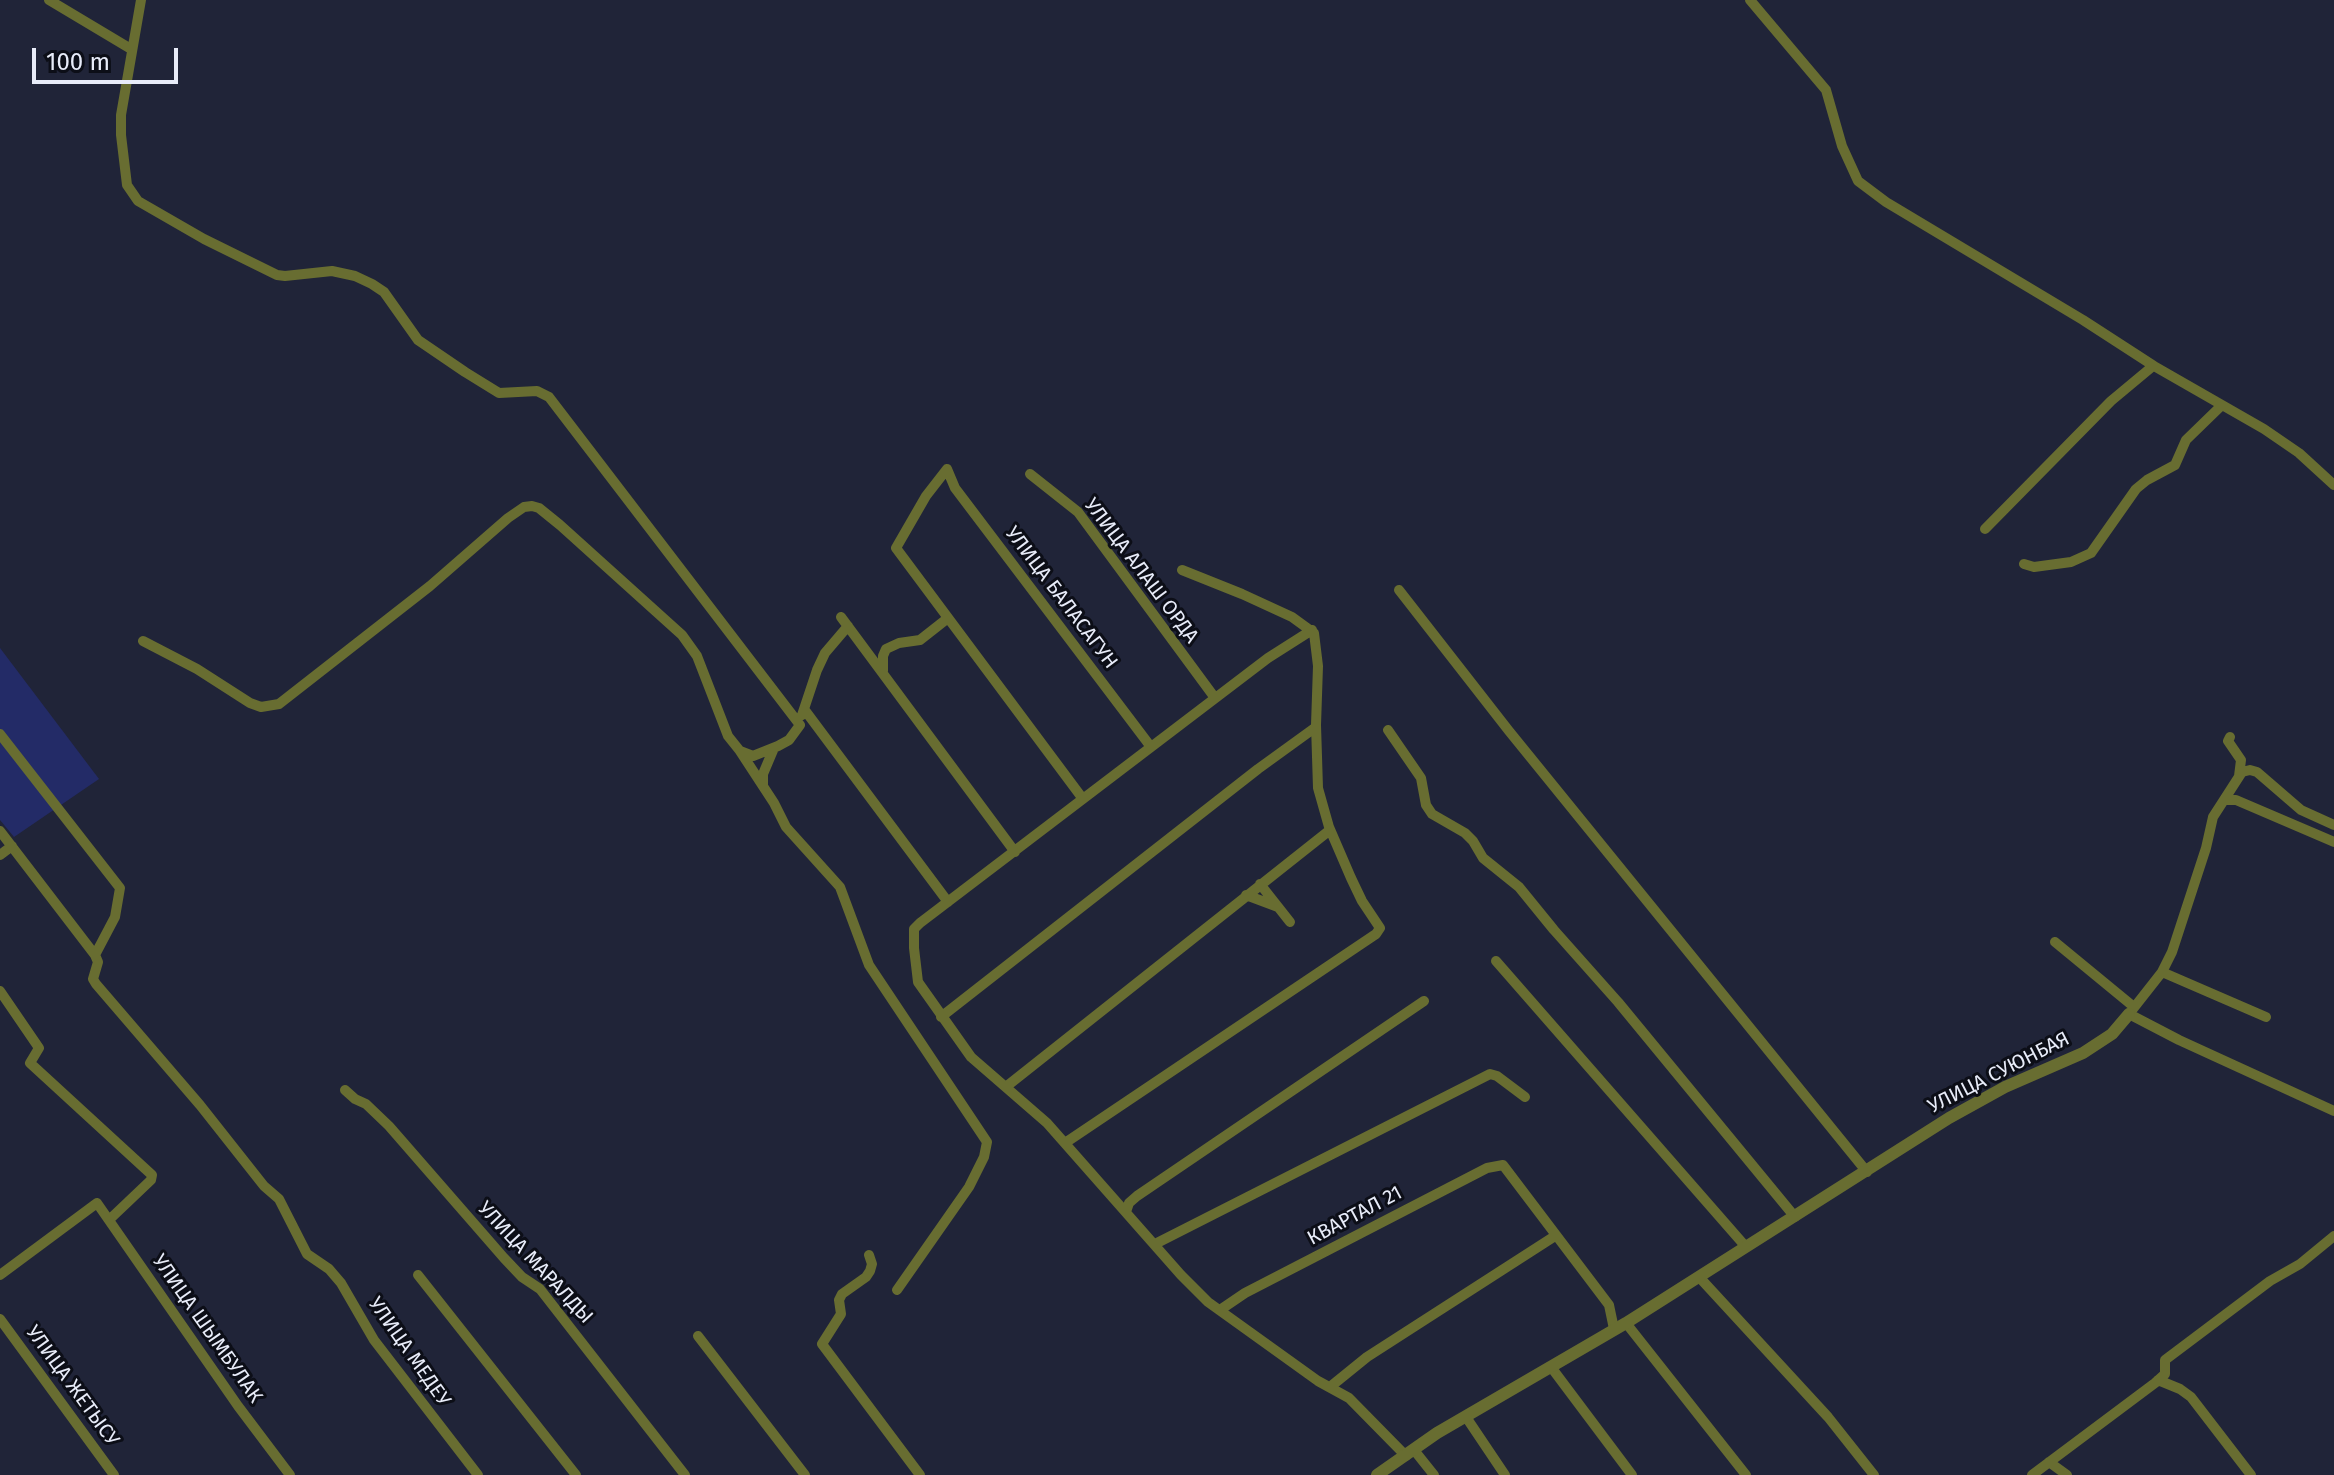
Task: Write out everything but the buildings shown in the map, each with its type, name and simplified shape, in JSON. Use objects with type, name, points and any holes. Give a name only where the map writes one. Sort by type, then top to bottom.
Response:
[{"type":"street","points":[[49,0],[131,49]]},
{"type":"street","points":[[141,0],[121,115],[127,185],[138,201],[204,239],[277,275],[332,271],[364,280],[384,292],[418,340],[483,384],[499,393],[537,391],[549,397],[800,725]]},
{"type":"street","points":[[1750,0],[1826,90],[1842,146],[1858,181],[1886,202],[2083,320],[2153,366],[2283,442],[2334,485]]},
{"type":"street","points":[[1985,529],[2111,401],[2153,366]]},
{"type":"street","points":[[2024,564],[2034,567],[2071,562],[2091,553],[2136,489],[2175,465],[2186,440],[2221,406]]},
{"type":"street","name":"УЛИЦА БАЛАСАГУН","points":[[948,618],[896,548],[926,496],[947,469],[955,488],[1151,747]]},
{"type":"street","name":"УЛИЦА АЛАШ ОРДА","points":[[1030,474],[1078,512],[1215,698]]},
{"type":"street","points":[[143,641],[197,669],[250,703],[261,707],[279,704],[430,586],[524,507],[539,508],[560,525],[682,635],[697,656],[728,736],[763,786],[786,827],[840,887],[869,965],[987,1142],[984,1157],[969,1187],[897,1290]]},
{"type":"street","points":[[1065,1143],[1380,928],[1356,890],[1330,830],[1318,788],[1318,666],[1317,642],[1312,630],[1292,617],[1182,570]]},
{"type":"street","points":[[1399,590],[1509,731],[1867,1172]]},
{"type":"street","points":[[883,673],[886,649],[899,643],[920,640],[948,618],[1083,799]]},
{"type":"street","points":[[740,751],[753,756],[789,740],[800,725],[817,670],[844,621],[1015,852]]},
{"type":"street","points":[[1312,630],[1268,658],[914,929],[918,982],[971,1057],[1007,1086],[1065,1143],[1199,1293],[1349,1398],[1434,1475]]},
{"type":"street","points":[[804,709],[948,902]]},
{"type":"street","points":[[941,1017],[1316,727]]},
{"type":"street","points":[[1388,730],[1421,778],[1426,805],[1432,814],[1465,833],[1483,858],[1519,887],[1795,1217]]},
{"type":"street","points":[[0,734],[120,888],[115,917],[95,955],[0,831]]},
{"type":"street","points":[[2230,737],[2228,741],[2241,760],[2239,776],[2225,800],[2245,804],[2334,842]]},
{"type":"street","points":[[763,786],[763,774],[774,748]]},
{"type":"street","points":[[2239,776],[2250,770],[2257,772],[2301,810],[2334,825]]},
{"type":"street","name":"УЛИЦА СУЮНБАЯ","points":[[1410,1453],[1700,1278],[1949,1118],[2005,1087],[2083,1053],[2112,1034],[2162,972],[2172,952],[2213,817],[2219,804],[2225,800]]},
{"type":"street","points":[[1007,1086],[1330,830]]},
{"type":"street","points":[[0,855],[12,846]]},
{"type":"street","points":[[1260,884],[1290,922]]},
{"type":"street","points":[[1246,895],[1279,907]]},
{"type":"street","points":[[2055,942],[2131,1011],[2179,1040],[2334,1111]]},
{"type":"street","name":"УЛИЦА МЕДЕУ","points":[[95,955],[98,962],[93,979],[96,984],[264,1186],[279,1199],[307,1254],[329,1269],[341,1283],[374,1340],[478,1475]]},
{"type":"street","points":[[1496,961],[1746,1247]]},
{"type":"street","points":[[2162,972],[2266,1017]]},
{"type":"street","points":[[0,991],[39,1048],[30,1063],[150,1172],[151,1180],[110,1219]]},
{"type":"street","points":[[1126,1212],[1129,1203],[1137,1196],[1424,1001]]},
{"type":"street","points":[[1155,1244],[1490,1074],[1525,1097]]},
{"type":"street","name":"УЛИЦА МАРАЛДЫ","points":[[345,1090],[366,1104],[389,1126],[504,1258],[522,1277],[540,1289],[685,1475]]},
{"type":"street","name":"КВАРТАЛ 21","points":[[1220,1310],[1245,1293],[1487,1168],[1503,1165],[1509,1171],[1555,1236]]},
{"type":"street","name":"УЛИЦА ШЫМБУЛАК","points":[[0,1275],[97,1203],[238,1406],[290,1475]]},
{"type":"street","points":[[1330,1387],[1378,1349],[1555,1236],[1609,1305],[1620,1326],[1746,1475]]},
{"type":"street","points":[[2032,1475],[2165,1374],[2165,1360],[2270,1281],[2300,1264],[2334,1236]]},
{"type":"street","points":[[869,1255],[872,1264],[870,1271],[842,1294],[839,1300],[841,1314],[822,1344],[920,1475]]},
{"type":"street","points":[[418,1275],[576,1475]]},
{"type":"street","points":[[1700,1278],[1828,1417],[1874,1475]]},
{"type":"street","name":"УЛИЦА ЖЕТЫСУ","points":[[0,1319],[114,1475]]},
{"type":"street","points":[[698,1336],[805,1475]]},
{"type":"street","points":[[1551,1367],[1632,1475]]},
{"type":"street","points":[[2158,1380],[2191,1397],[2251,1475]]},
{"type":"street","points":[[1466,1417],[1505,1475]]},
{"type":"street","points":[[1377,1475],[1410,1453]]},
{"type":"street","points":[[2049,1462],[2067,1475]]},
{"type":"shaded area","points":[[0,648],[99,779],[14,837],[0,820]]}]
